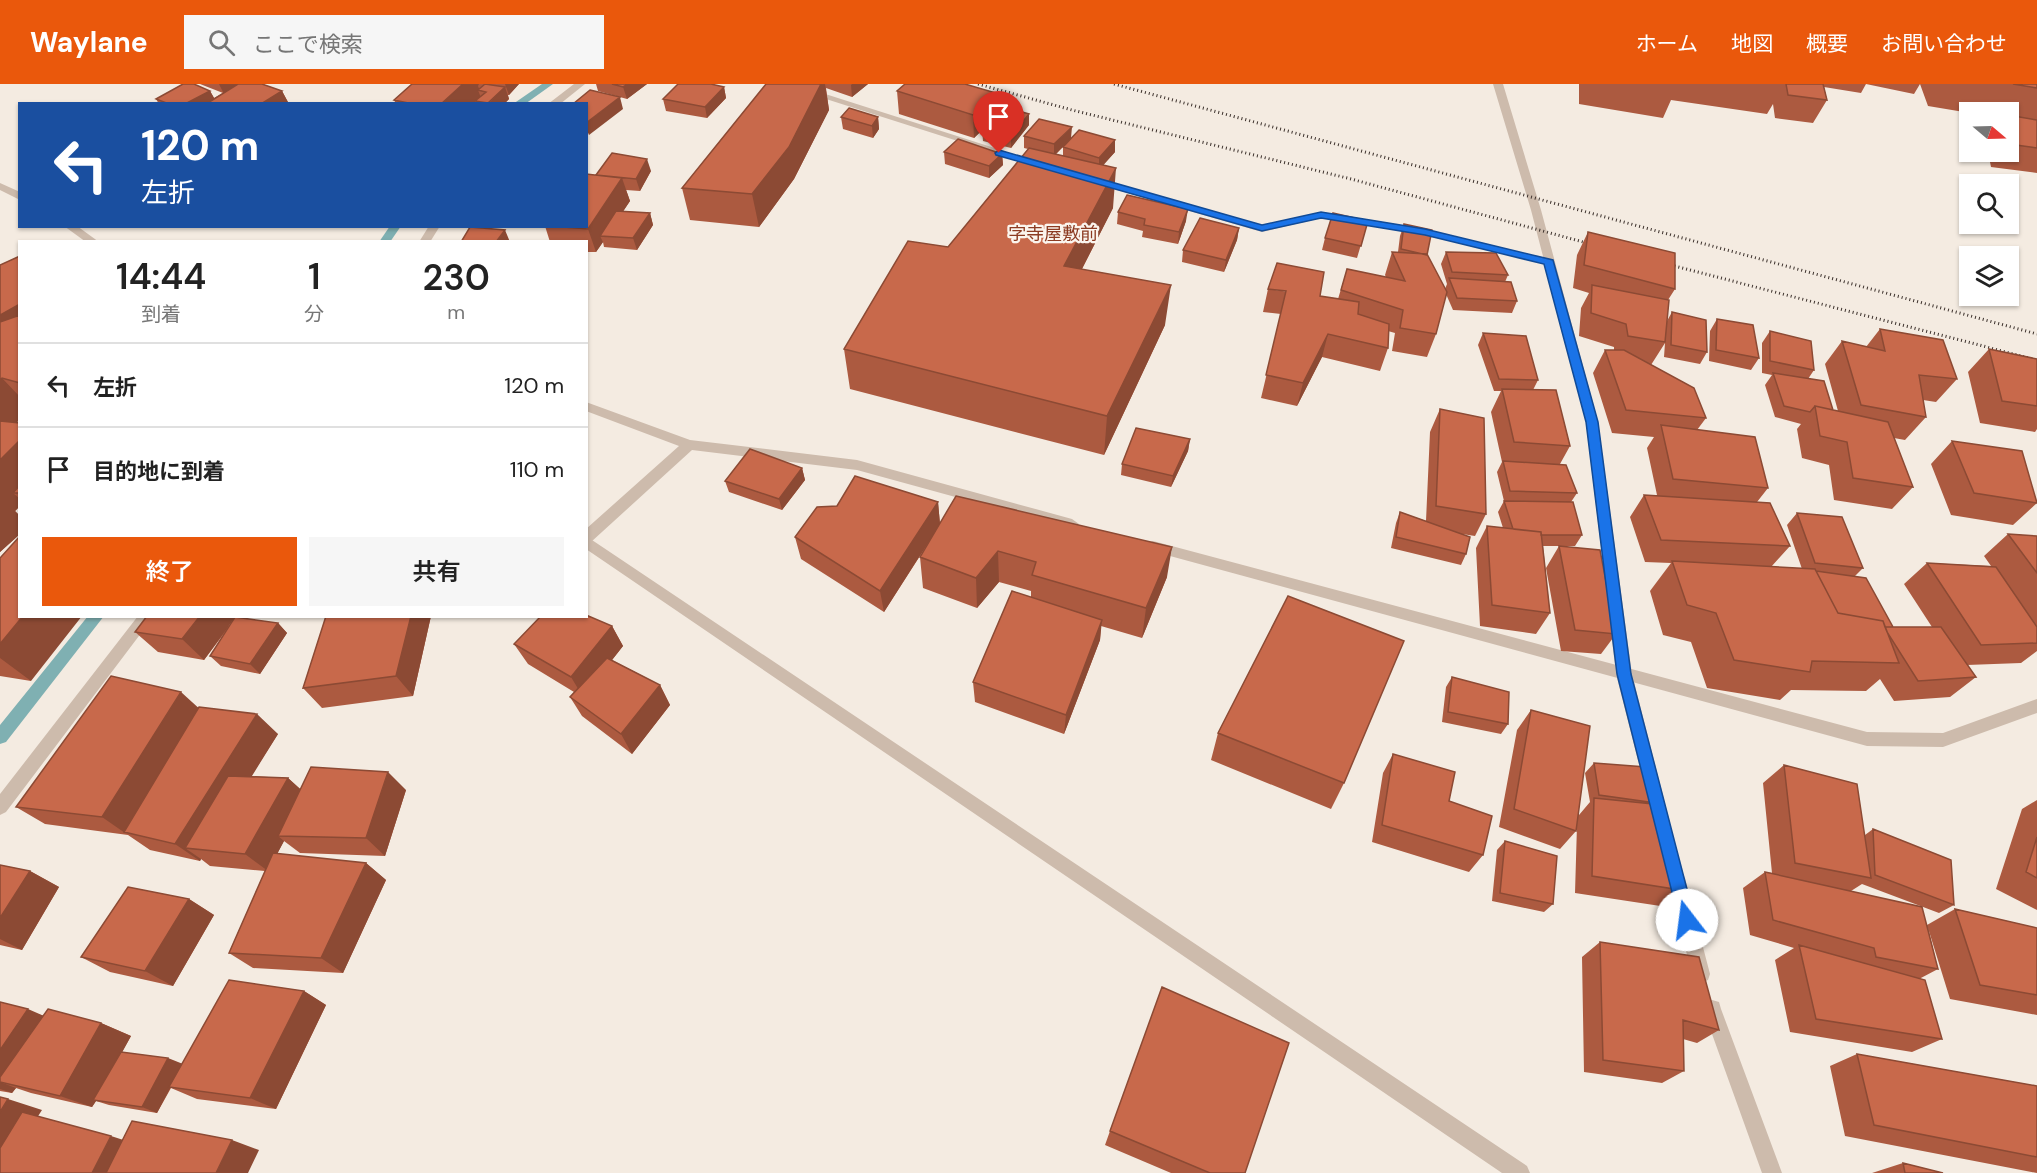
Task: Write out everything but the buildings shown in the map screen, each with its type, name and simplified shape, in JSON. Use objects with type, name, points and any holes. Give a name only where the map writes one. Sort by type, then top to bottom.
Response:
[{"type":"street","points":[[556,102],[580,84]]},
{"type":"street","points":[[784,84],[1056,169]]},
{"type":"street","points":[[1498,84],[1592,422],[1624,674],[1666,837]]},
{"type":"street","points":[[1091,179],[1262,228],[1321,215],[1425,232],[1549,262]]},
{"type":"street","points":[[0,186],[18,196]]},
{"type":"street","points":[[72,228],[91,240]]},
{"type":"street","points":[[588,407],[689,445],[856,465],[1086,528]]},
{"type":"street","points":[[588,537],[689,445]]},
{"type":"street","points":[[588,540],[1520,1173]]},
{"type":"street","points":[[1143,543],[1867,739],[1942,740],[2037,706]]},
{"type":"street","points":[[0,807],[145,618]]},
{"type":"street","points":[[1672,860],[1704,988],[1772,1173]]},
{"type":"waterway","points":[[521,102],[548,84]]},
{"type":"waterway","points":[[386,240],[394,228]]},
{"type":"waterway","points":[[0,737],[95,618]]},
{"type":"railway","points":[[978,84],[1072,110],[1351,179],[1598,246]]},
{"type":"railway","points":[[1114,84],[2037,334]]},
{"type":"railway","points":[[1659,262],[2037,360]]},
{"type":"district","name":"字寺屋敷前","points":[[1053,234]]},
{"type":"route","points":[[999,153],[1262,228],[1321,215],[1425,232],[1549,262],[1592,422],[1624,674],[1687,920]]}]
